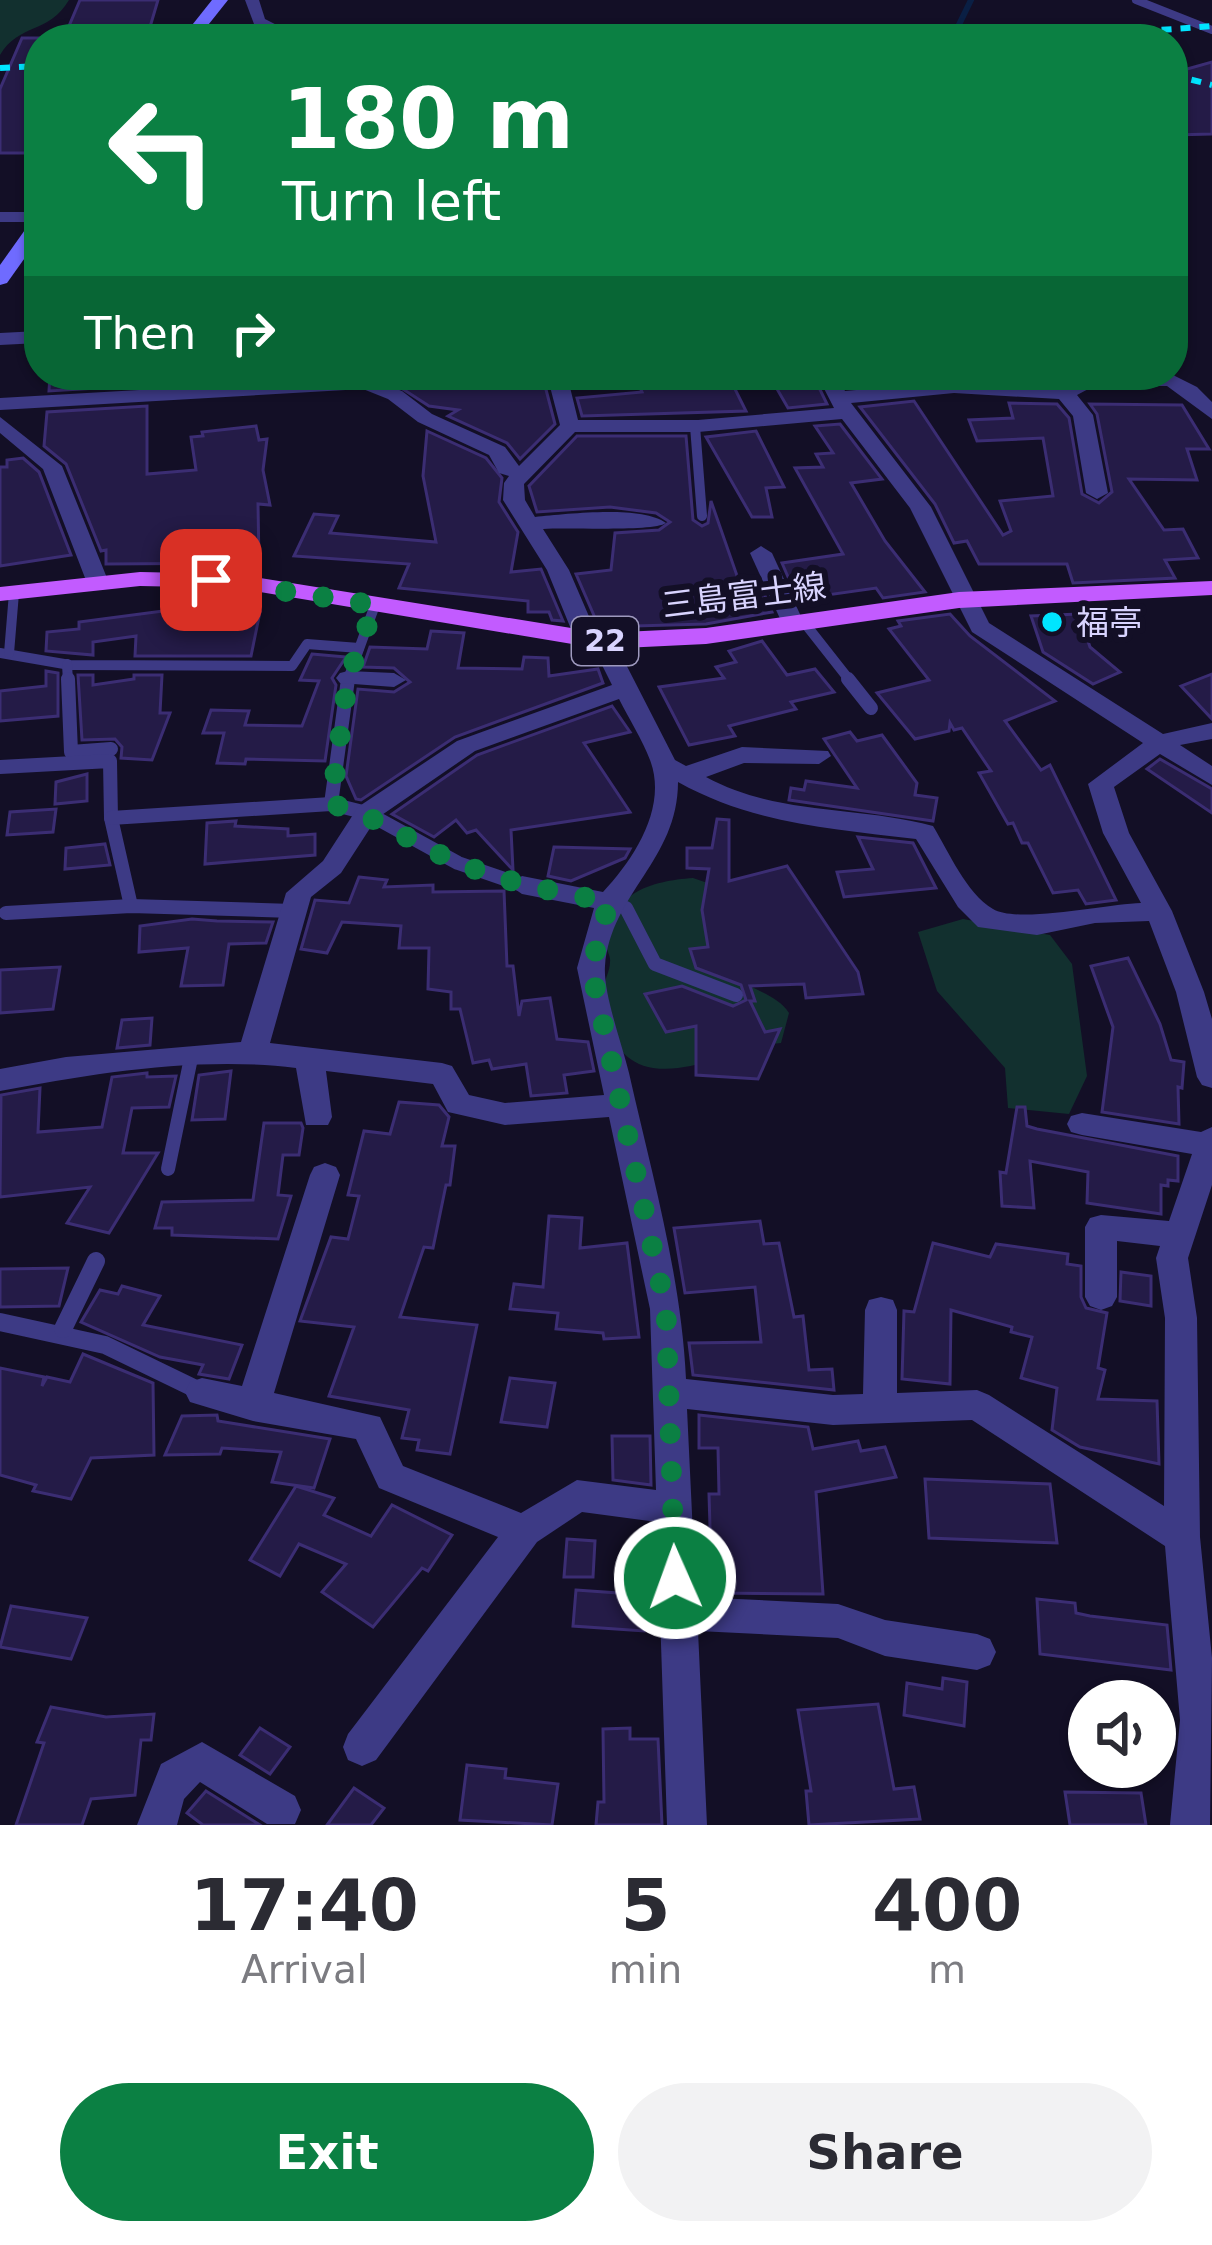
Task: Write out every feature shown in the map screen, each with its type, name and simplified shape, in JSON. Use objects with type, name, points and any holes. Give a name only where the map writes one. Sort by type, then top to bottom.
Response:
[{"type":"main road","points":[[201,24],[220,0]]},
{"type":"main road","points":[[0,279],[24,252]]},
{"type":"main road","name":"三島富士線","points":[[7,594],[163,579],[236,581],[595,640],[664,640],[967,600],[1212,588]]},
{"type":"street","points":[[0,404],[243,390]]},
{"type":"street","points":[[384,390],[425,418],[498,451],[506,469],[522,473]]},
{"type":"street","points":[[561,390],[570,426]]},
{"type":"street","points":[[835,390],[920,507],[980,627],[1212,777]]},
{"type":"street","points":[[936,390],[694,426],[570,426],[514,483],[514,500],[674,771],[727,799],[778,814],[925,832],[967,901],[988,920],[1037,926],[1095,914],[1159,911]]},
{"type":"street","points":[[1010,390],[1071,390]]},
{"type":"street","points":[[1188,390],[1212,413]]},
{"type":"street","points":[[1065,393],[1083,415],[1097,493]]},
{"type":"street","points":[[0,423],[52,466],[98,584]]},
{"type":"street","points":[[528,524],[591,519],[655,523]]},
{"type":"street","points":[[761,553],[798,622]]},
{"type":"street","points":[[348,678],[394,680]]},
{"type":"street","points":[[253,1052],[299,893],[332,867],[368,813],[466,746],[623,689]]},
{"type":"street","points":[[1212,731],[1161,742],[1101,784],[1104,809],[1159,911],[1195,1000],[1212,1077]]},
{"type":"street","points":[[674,771],[742,755],[819,756]]},
{"type":"street","points":[[674,771],[657,835],[635,874],[609,902],[591,968],[617,1105],[666,1309],[687,1825]]},
{"type":"street","points":[[522,885],[609,902]]},
{"type":"street","points":[[0,1080],[66,1068],[253,1052],[442,1074],[459,1103],[505,1114],[617,1105]]},
{"type":"street","points":[[310,1058],[317,1117]]},
{"type":"street","points":[[1082,1124],[1211,1142],[1172,1258],[1181,1318],[1182,1537],[1202,1624],[1190,1825]]},
{"type":"street","points":[[254,1406],[325,1175]]},
{"type":"street","points":[[1101,1297],[1101,1227],[1180,1235]]},
{"type":"street","points":[[880,1310],[880,1408]]},
{"type":"street","points":[[202,1392],[368,1426],[391,1477],[524,1531]]},
{"type":"street","points":[[668,1393],[833,1410],[977,1405],[1182,1537]]},
{"type":"street","points":[[362,1747],[524,1531],[577,1496],[672,1508]]},
{"type":"street","points":[[676,1613],[838,1621],[886,1638],[977,1652]]},
{"type":"street","points":[[157,1825],[167,1785],[182,1768],[202,1761],[280,1810]]},
{"type":"lane","points":[[1136,0],[1212,30]]},
{"type":"lane","points":[[694,426],[702,516]]},
{"type":"lane","points":[[7,594],[5,653],[67,664],[292,666],[307,644],[359,648]]},
{"type":"lane","points":[[331,804],[348,678],[375,605]]},
{"type":"lane","points":[[798,622],[871,708]]},
{"type":"lane","points":[[67,664],[71,752],[112,749]]},
{"type":"lane","points":[[0,767],[110,761],[111,818],[131,906]]},
{"type":"lane","points":[[111,818],[331,804],[368,813],[458,863],[522,885]]},
{"type":"lane","points":[[609,902],[626,908],[660,982]]},
{"type":"lane","points":[[5,913],[131,906],[293,911]]},
{"type":"lane","points":[[655,964],[736,995]]},
{"type":"lane","points":[[168,1169],[191,1058]]},
{"type":"lane","points":[[63,1329],[96,1261]]},
{"type":"lane","points":[[0,1322],[63,1329],[164,1369],[202,1392]]},
{"type":"green space","points":[[0,0],[69,0],[41,24],[24,24],[24,34],[0,55]]},
{"type":"green space","points":[[693,878],[722,888],[735,977],[789,1013],[781,1043],[686,1067],[640,1065],[620,1050],[604,1015],[609,927],[624,901],[635,893],[662,882]]},
{"type":"green space","points":[[963,919],[1050,935],[1072,964],[1087,1076],[1069,1114],[1008,1108],[1005,1068],[937,991],[918,932]]},
{"type":"building","points":[[80,0],[158,0],[151,24],[70,24]]},
{"type":"building","points":[[24,38],[24,153],[0,153],[0,89]]},
{"type":"building","points":[[1212,62],[1212,134],[1188,135],[1188,69]]},
{"type":"building","points":[[404,390],[546,390],[555,424],[520,459],[507,443],[448,416],[458,410],[429,406]]},
{"type":"building","points":[[736,390],[746,411],[582,416],[577,398]]},
{"type":"building","points":[[778,390],[820,390],[827,404],[788,408]]},
{"type":"building","points":[[914,401],[1003,535],[1011,531],[1000,501],[1053,496],[1043,438],[977,441],[969,420],[1013,418],[1009,403],[1057,404],[1069,418],[1082,494],[1099,503],[1112,492],[1097,414],[1090,404],[1182,405],[1209,449],[1187,449],[1197,480],[1129,479],[1164,530],[1183,529],[1198,558],[1165,560],[1175,578],[1073,583],[1067,564],[979,564],[967,541],[954,543],[935,504],[860,407]]},
{"type":"building","points":[[147,406],[147,474],[196,470],[191,437],[203,436],[202,432],[256,426],[259,440],[267,439],[263,470],[270,505],[258,504],[259,563],[106,564],[106,550],[101,551],[66,464],[44,446],[47,412]]},
{"type":"building","points":[[840,424],[882,479],[851,483],[885,541],[925,592],[883,598],[876,588],[799,599],[795,593],[782,563],[843,554],[795,468],[823,467],[816,454],[833,453],[815,426]]},
{"type":"building","points":[[427,431],[486,458],[502,478],[499,502],[518,532],[511,572],[541,569],[563,621],[552,620],[549,612],[528,612],[528,601],[399,588],[409,564],[294,556],[314,514],[338,516],[330,533],[436,542],[423,476]]},
{"type":"building","points":[[756,431],[784,487],[766,488],[772,517],[752,517],[706,437]]},
{"type":"building","points":[[577,436],[686,436],[693,520],[702,526],[708,523],[711,501],[743,593],[763,591],[772,612],[706,624],[599,627],[576,574],[611,570],[615,533],[659,530],[670,522],[656,513],[610,507],[537,512],[529,486]]},
{"type":"building","points":[[23,458],[39,472],[71,555],[0,566],[0,467],[7,467],[7,460]]},
{"type":"building","points":[[186,608],[260,612],[251,656],[135,656],[136,636],[93,642],[93,655],[46,651],[47,632],[79,629],[79,622]]},
{"type":"building","points":[[950,614],[970,636],[1055,701],[1005,721],[1041,770],[1050,765],[1116,900],[1086,904],[1078,890],[1053,893],[1028,843],[1022,843],[1013,823],[1008,824],[979,773],[991,771],[962,728],[954,730],[950,723],[949,731],[915,739],[877,693],[929,680],[889,629],[901,626],[898,621]]},
{"type":"building","points":[[1079,614],[1090,647],[1120,672],[1093,684],[1043,652],[1031,616]]},
{"type":"building","points":[[431,631],[464,633],[458,668],[522,669],[524,657],[548,658],[549,676],[598,669],[603,683],[455,737],[356,799],[346,776],[358,689],[394,692],[410,682],[394,668],[363,667],[370,647],[427,649]]},
{"type":"building","points":[[762,641],[787,675],[815,669],[834,692],[791,702],[796,709],[729,726],[735,736],[689,745],[659,687],[724,678],[716,667],[736,662],[729,651]]},
{"type":"building","points":[[312,654],[346,657],[332,678],[336,685],[325,761],[217,763],[224,733],[203,733],[211,710],[249,711],[245,725],[302,726],[319,681],[300,680]]},
{"type":"building","points":[[46,671],[58,673],[58,716],[0,721],[0,691],[46,686]]},
{"type":"building","points":[[1212,674],[1212,719],[1181,686]]},
{"type":"building","points":[[78,675],[93,675],[93,685],[134,679],[134,675],[162,675],[160,713],[170,713],[152,760],[121,758],[122,747],[115,739],[82,740]]},
{"type":"building","points":[[612,706],[630,732],[584,743],[630,812],[511,830],[513,870],[476,830],[467,833],[456,820],[434,837],[392,814],[477,755]]},
{"type":"building","points":[[850,732],[857,741],[882,735],[917,783],[915,795],[937,798],[933,821],[789,800],[791,788],[804,790],[806,781],[857,788],[824,739]]},
{"type":"building","points":[[1160,759],[1212,789],[1212,813],[1147,769]]},
{"type":"building","points":[[87,774],[87,801],[55,804],[56,782]]},
{"type":"building","points":[[56,809],[53,832],[7,835],[10,812]]},
{"type":"building","points":[[717,819],[729,820],[729,881],[787,866],[858,972],[863,994],[806,998],[804,984],[750,986],[755,1001],[750,1001],[765,1032],[780,1029],[758,1079],[696,1075],[696,1026],[666,1032],[645,994],[682,986],[733,1006],[746,1000],[741,985],[696,968],[690,949],[708,947],[702,910],[709,869],[687,868],[687,848],[712,848]]},
{"type":"building","points":[[236,821],[235,826],[288,829],[288,836],[315,834],[315,855],[205,864],[207,823]]},
{"type":"building","points":[[858,837],[913,843],[936,888],[844,897],[837,872],[873,869]]},
{"type":"building","points":[[105,844],[110,865],[65,869],[66,848]]},
{"type":"building","points":[[554,847],[630,849],[625,858],[571,881],[548,876]]},
{"type":"building","points":[[359,877],[387,880],[384,887],[433,885],[433,892],[504,891],[507,966],[513,966],[519,1016],[522,1001],[550,998],[557,1039],[588,1042],[594,1071],[564,1075],[567,1093],[531,1096],[526,1064],[492,1069],[489,1060],[473,1063],[460,1009],[451,1009],[451,992],[428,989],[429,948],[399,948],[401,926],[342,922],[327,953],[301,949],[315,900],[349,903]]},
{"type":"building","points":[[192,919],[273,922],[266,943],[229,944],[223,985],[181,986],[188,948],[139,952],[140,926]]},
{"type":"building","points":[[1128,958],[1160,1024],[1171,1060],[1184,1062],[1182,1088],[1178,1087],[1179,1124],[1102,1112],[1113,1027],[1091,966]]},
{"type":"building","points":[[60,967],[53,1009],[0,1013],[0,970]]},
{"type":"building","points":[[152,1018],[150,1045],[117,1048],[122,1020]]},
{"type":"building","points":[[231,1071],[225,1119],[192,1120],[199,1075]]},
{"type":"building","points":[[147,1073],[147,1077],[176,1076],[169,1107],[132,1108],[123,1153],[158,1153],[109,1233],[67,1223],[90,1187],[0,1197],[1,1095],[40,1088],[38,1132],[102,1127],[112,1077]]},
{"type":"building","points":[[399,1102],[439,1105],[449,1117],[442,1146],[455,1146],[433,1248],[424,1247],[400,1317],[477,1325],[450,1454],[417,1450],[419,1440],[402,1438],[409,1410],[329,1396],[354,1327],[300,1321],[331,1237],[348,1239],[359,1196],[348,1195],[364,1131],[390,1134]]},
{"type":"building","points":[[1017,1107],[1025,1107],[1027,1126],[1178,1156],[1178,1181],[1161,1185],[1161,1214],[1087,1203],[1088,1172],[1030,1161],[1034,1208],[1002,1206],[1000,1172],[1006,1173]]},
{"type":"building","points":[[264,1123],[301,1123],[303,1128],[299,1155],[283,1155],[278,1195],[291,1196],[278,1239],[172,1235],[172,1228],[155,1228],[162,1202],[253,1200]]},
{"type":"building","points":[[549,1216],[582,1218],[580,1248],[627,1243],[639,1337],[604,1339],[603,1333],[556,1329],[558,1313],[510,1309],[514,1284],[543,1287]]},
{"type":"building","points":[[760,1221],[764,1244],[779,1243],[794,1317],[803,1316],[809,1370],[832,1369],[834,1390],[693,1375],[689,1343],[761,1342],[755,1287],[685,1293],[674,1228]]},
{"type":"building","points":[[933,1243],[990,1257],[996,1244],[1068,1254],[1067,1264],[1081,1266],[1081,1297],[1086,1308],[1107,1313],[1098,1368],[1105,1370],[1098,1399],[1157,1401],[1159,1464],[1080,1447],[1052,1430],[1057,1388],[1021,1378],[1032,1337],[1011,1332],[1012,1327],[951,1310],[950,1384],[902,1379],[904,1311],[914,1312]]},
{"type":"building","points":[[68,1268],[59,1306],[0,1307],[0,1269]]},
{"type":"building","points":[[1121,1272],[1151,1276],[1151,1306],[1120,1301]]},
{"type":"building","points":[[122,1286],[160,1296],[143,1325],[242,1345],[229,1379],[199,1374],[203,1365],[160,1357],[81,1322],[100,1290],[118,1294]]},
{"type":"building","points":[[83,1354],[153,1383],[154,1455],[91,1458],[71,1499],[33,1491],[36,1485],[0,1475],[0,1368],[44,1377],[42,1386],[47,1377],[70,1382]]},
{"type":"building","points":[[510,1378],[555,1383],[547,1427],[501,1422]]},
{"type":"building","points":[[217,1415],[218,1421],[330,1439],[314,1488],[272,1482],[281,1452],[222,1448],[220,1454],[165,1455],[182,1416]]},
{"type":"building","points":[[699,1415],[808,1427],[813,1449],[858,1441],[861,1451],[885,1447],[896,1477],[816,1492],[823,1594],[712,1593],[709,1494],[719,1494],[718,1448],[699,1448]]},
{"type":"building","points":[[612,1436],[650,1436],[651,1485],[613,1480]]},
{"type":"building","points":[[925,1479],[1050,1484],[1057,1543],[929,1538]]},
{"type":"building","points":[[296,1486],[334,1498],[324,1515],[371,1536],[392,1505],[452,1535],[428,1571],[422,1568],[373,1627],[322,1592],[346,1564],[299,1544],[280,1576],[250,1560]]},
{"type":"building","points":[[567,1539],[595,1541],[593,1577],[564,1577]]},
{"type":"building","points":[[576,1590],[646,1595],[644,1631],[573,1626]]},
{"type":"building","points":[[1037,1599],[1075,1603],[1076,1613],[1090,1616],[1167,1625],[1171,1670],[1040,1654]]},
{"type":"building","points":[[11,1606],[87,1618],[71,1659],[0,1647]]},
{"type":"building","points":[[943,1678],[967,1682],[964,1726],[904,1715],[907,1683],[942,1689]]},
{"type":"building","points":[[878,1704],[894,1789],[914,1787],[920,1819],[809,1825],[806,1791],[811,1791],[798,1710]]},
{"type":"building","points":[[51,1707],[106,1717],[154,1714],[151,1740],[141,1740],[135,1795],[91,1799],[82,1825],[16,1825],[44,1743],[37,1742]]},
{"type":"building","points":[[260,1728],[290,1747],[270,1774],[240,1755]]},
{"type":"building","points":[[630,1728],[630,1739],[658,1739],[662,1825],[596,1825],[598,1802],[604,1802],[603,1729]]},
{"type":"building","points":[[467,1765],[506,1769],[505,1778],[558,1784],[552,1825],[460,1820]]},
{"type":"building","points":[[354,1788],[384,1808],[371,1825],[327,1825]]},
{"type":"building","points":[[206,1791],[260,1825],[203,1825],[187,1813]]},
{"type":"building","points":[[1065,1792],[1141,1793],[1146,1825],[1070,1825]]},
{"type":"waterway","points":[[959,24],[971,0]]},
{"type":"railway","points":[[1188,28],[1212,26]]},
{"type":"railway","points":[[0,68],[24,67]]},
{"type":"railway","points":[[1188,79],[1212,85]]},
{"type":"place","name":"福亭","points":[[1052,622]]},
{"type":"route","points":[[211,580],[375,605],[348,678],[331,804],[368,813],[458,863],[522,885],[609,902],[591,968],[617,1105],[666,1309],[675,1578]]}]
